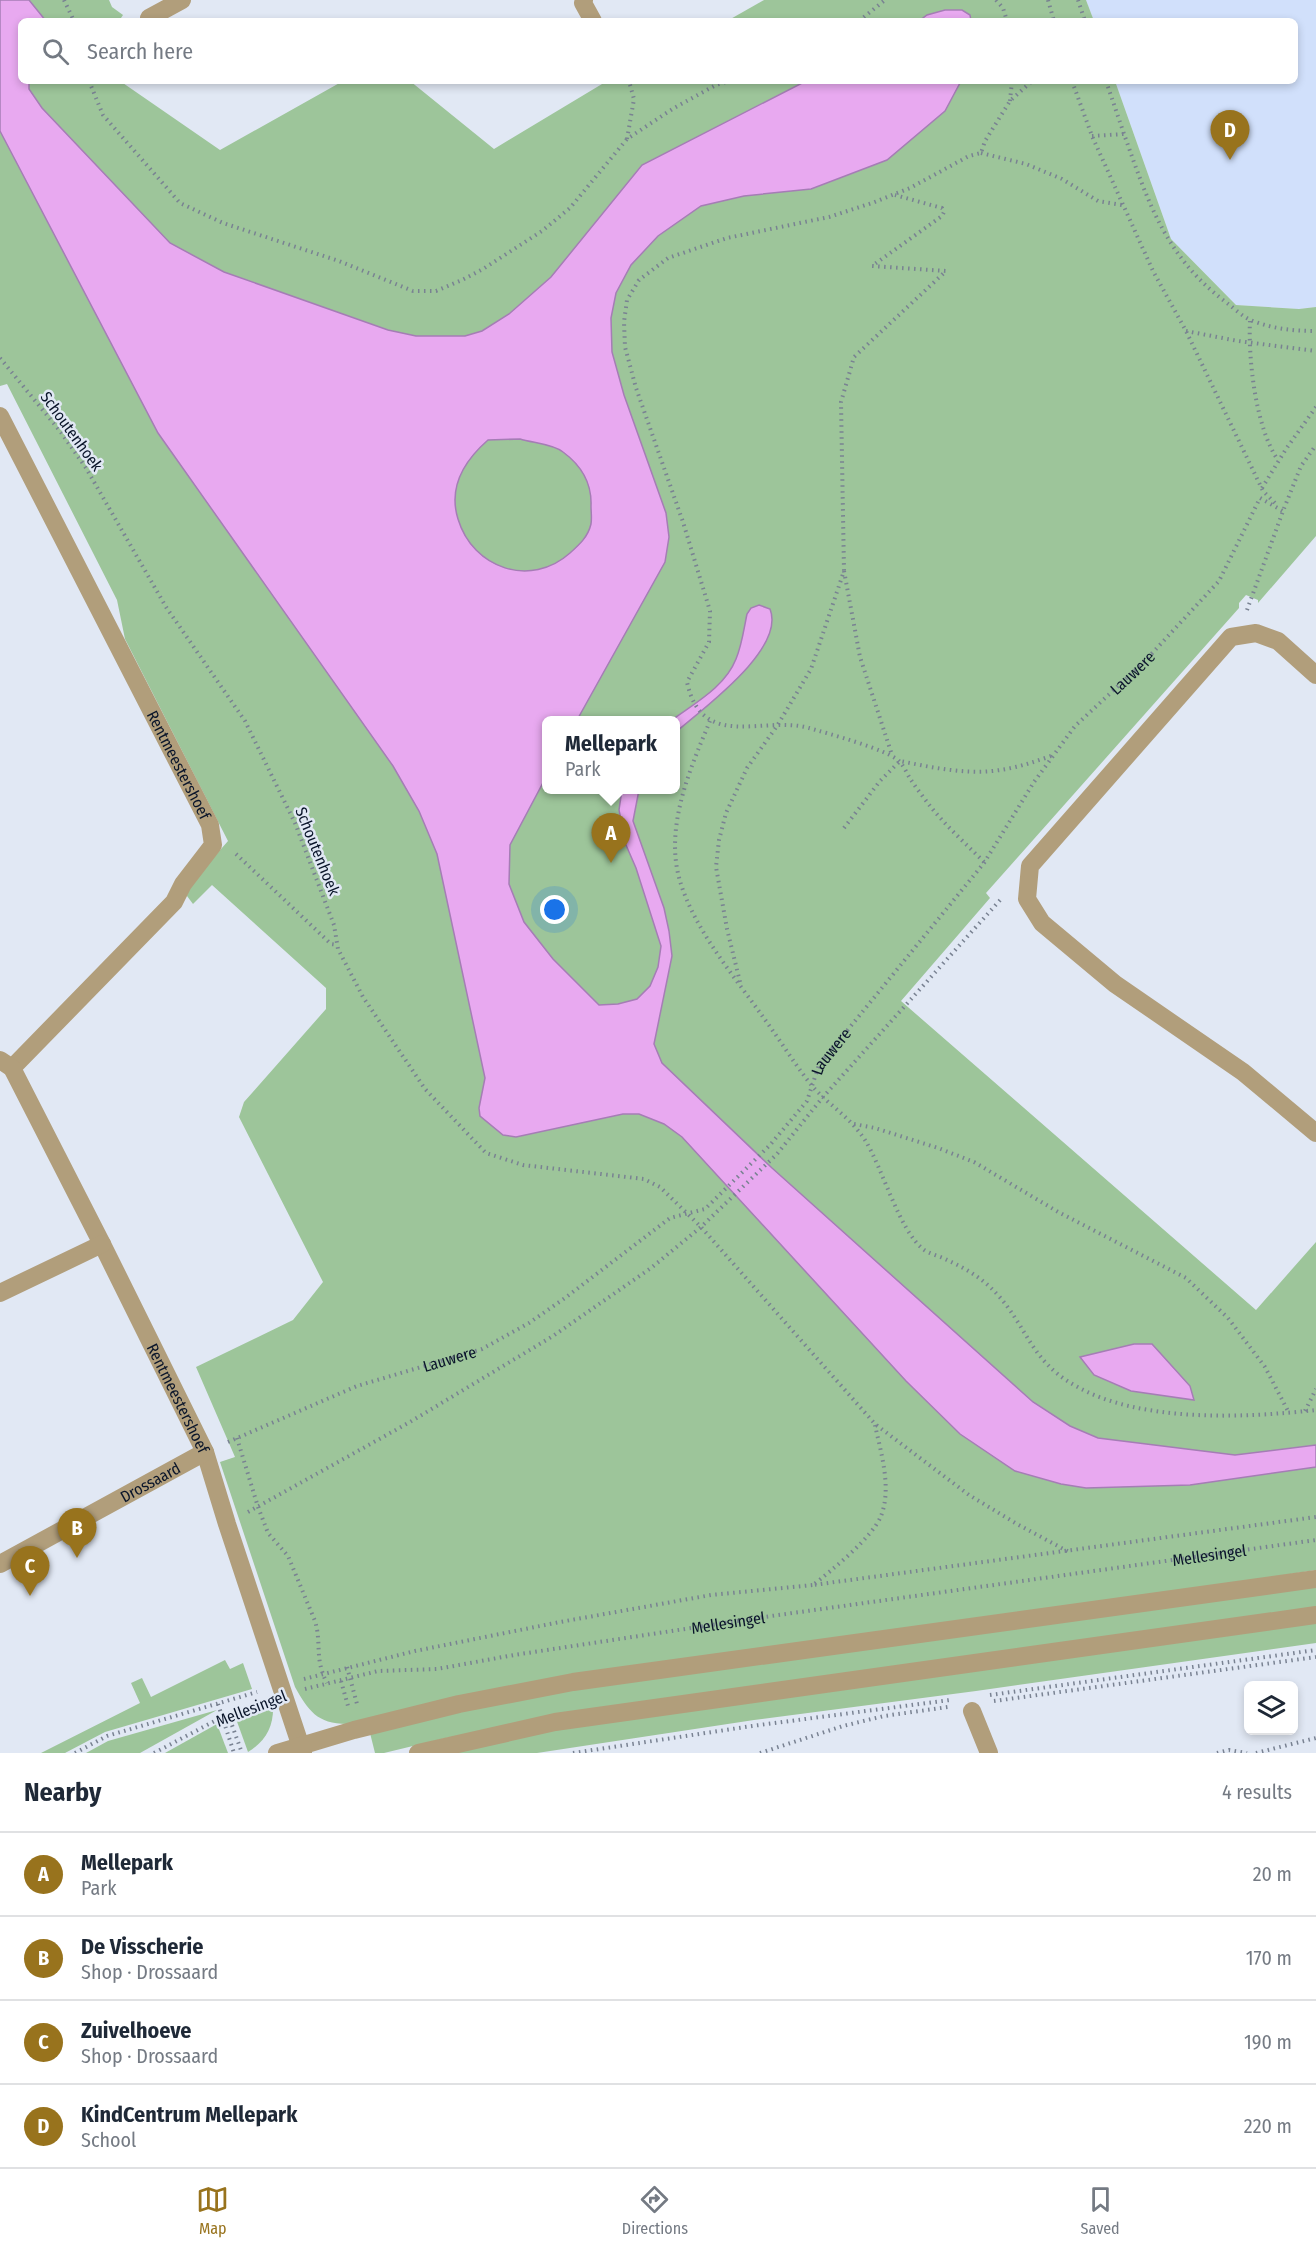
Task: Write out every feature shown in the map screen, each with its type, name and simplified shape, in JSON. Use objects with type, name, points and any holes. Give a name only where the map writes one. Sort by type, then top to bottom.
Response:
[{"type":"street","points":[[149,18],[182,0]]},
{"type":"street","points":[[584,0],[592,18]]},
{"type":"street","name":"Rentmeestershoef","points":[[0,416],[210,825],[213,845],[183,884],[174,902],[6,1064],[102,1244],[205,1452],[302,1749]]},
{"type":"street","points":[[1316,675],[1278,641],[1256,633],[1231,637],[1030,866],[1027,899],[1042,922],[1115,984],[1243,1072],[1316,1133]]},
{"type":"street","points":[[0,1293],[102,1244]]},
{"type":"street","name":"Drossaard","points":[[0,1564],[205,1452]]},
{"type":"street","points":[[277,1753],[302,1749],[459,1704],[573,1682],[1316,1579]]},
{"type":"street","points":[[418,1753],[555,1722],[1316,1615]]},
{"type":"street","points":[[971,1704],[989,1753]]},
{"type":"path","points":[[64,0],[73,18]]},
{"type":"path","points":[[863,18],[885,0]]},
{"type":"path","points":[[996,0],[1003,8],[1005,18]]},
{"type":"path","points":[[1048,0],[1053,18]]},
{"type":"path","points":[[1078,0],[1084,18]]},
{"type":"path","points":[[90,84],[103,115],[180,203],[223,223],[339,261],[413,291],[436,291],[462,280],[542,231],[570,208],[627,139],[674,108],[719,84]]},
{"type":"path","points":[[627,139],[634,99],[630,84]]},
{"type":"path","points":[[1010,101],[1012,84]]},
{"type":"path","points":[[981,153],[1010,101],[1029,84]]},
{"type":"path","points":[[1073,84],[1092,136],[1153,272],[1186,331],[1262,489],[1283,511]]},
{"type":"path","points":[[1107,84],[1151,207],[1175,250],[1196,277],[1250,321],[1287,331],[1316,331]]},
{"type":"path","points":[[1092,136],[1124,134]]},
{"type":"path","points":[[1051,756],[1019,767],[990,771],[945,769],[900,761],[846,739],[805,727],[719,726],[705,717],[690,696],[687,682],[709,642],[710,611],[683,522],[636,388],[625,347],[624,322],[627,300],[639,280],[668,258],[727,238],[829,217],[895,195],[969,156],[981,153],[1026,164],[1062,179],[1098,201],[1122,205]]},
{"type":"path","points":[[892,756],[860,657],[844,571],[841,402],[854,357],[946,271],[872,266],[942,216],[944,212],[942,208],[895,195]]},
{"type":"path","points":[[1250,321],[1249,343],[1257,400],[1273,453],[1278,460]]},
{"type":"path","points":[[1186,331],[1249,343],[1316,351]]},
{"type":"path","name":"Schoutenhoek","points":[[0,358],[60,431],[86,468],[166,608],[245,721],[295,823],[334,925],[338,945],[363,997],[425,1089],[486,1152],[523,1165],[644,1179],[660,1187],[685,1214],[701,1227],[875,1424],[969,1495],[1069,1552]]},
{"type":"path","points":[[1262,489],[1278,460],[1316,408]]},
{"type":"path","points":[[1231,637],[1250,605],[1283,511],[1302,466],[1316,445]]},
{"type":"path","name":"Lauwere","points":[[258,1507],[237,1438],[357,1386],[483,1349],[547,1311],[670,1218],[705,1209],[718,1197],[770,1145],[807,1101],[819,1065],[984,862],[1051,756],[1075,726],[1144,662],[1219,581],[1260,498],[1283,511]]},
{"type":"path","points":[[741,986],[727,929],[716,867],[718,840],[726,813],[747,768],[777,726],[811,669],[844,571]]},
{"type":"path","points":[[710,721],[695,758],[674,834],[679,880],[700,926],[741,986],[812,1085],[853,1123],[871,1151],[902,1220],[913,1238],[924,1249],[967,1269],[994,1290],[1011,1311],[1032,1349],[1047,1366],[1074,1386],[1108,1400],[1150,1410],[1235,1416],[1316,1410]]},
{"type":"path","points":[[844,828],[880,781],[900,761]]},
{"type":"path","points":[[900,761],[910,780],[934,812],[984,862]]},
{"type":"path","points":[[213,845],[236,854],[331,944],[338,945]]},
{"type":"path","points":[[227,1524],[410,1422],[553,1336],[651,1268],[701,1227],[777,1154],[823,1097],[1030,866]]},
{"type":"path","points":[[853,1123],[875,1128],[974,1162],[1060,1214],[1186,1278],[1228,1318],[1264,1367],[1289,1413]]},
{"type":"path","points":[[1305,1411],[1316,1389]]},
{"type":"path","points":[[813,1585],[843,1560],[881,1516],[885,1489],[884,1464],[875,1424]]},
{"type":"path","points":[[258,1507],[268,1533],[288,1556],[315,1621],[318,1631],[318,1660],[327,1683]]},
{"type":"path","points":[[75,1753],[107,1736],[218,1704],[282,1690],[322,1673],[415,1651],[676,1601],[1069,1552],[1316,1516]]},
{"type":"path","name":"Mellesingel","points":[[154,1753],[221,1717],[282,1690],[327,1683],[378,1671],[437,1669],[745,1620],[1316,1540]]},
{"type":"path","points":[[760,1753],[843,1726],[884,1716],[1316,1650]]},
{"type":"path","points":[[993,1701],[1316,1657]]},
{"type":"path","points":[[573,1753],[752,1726],[958,1699]]},
{"type":"path","points":[[218,1704],[234,1753]]},
{"type":"path","points":[[228,1714],[242,1753]]},
{"type":"path","points":[[1256,1753],[1316,1738]]},
{"type":"path","points":[[1217,1753],[1229,1750],[1247,1753]]},
{"type":"shaded area","points":[[0,0],[29,0],[44,18],[18,18],[18,84],[29,84],[29,89],[42,108],[170,243],[224,272],[388,330],[416,336],[465,336],[482,331],[509,314],[551,277],[642,165],[800,84],[959,84],[945,111],[887,160],[811,189],[744,196],[701,206],[658,236],[631,265],[616,293],[611,318],[612,352],[624,395],[666,513],[669,537],[665,562],[579,716],[542,716],[542,785],[510,845],[509,884],[524,922],[553,959],[599,1005],[618,1004],[637,999],[650,986],[658,967],[661,946],[636,868],[626,845],[619,810],[621,794],[638,794],[633,821],[664,908],[672,956],[654,1044],[662,1063],[772,1168],[1033,1402],[1070,1426],[1098,1438],[1235,1455],[1316,1445],[1316,1467],[1190,1485],[1086,1488],[1061,1484],[1015,1471],[960,1434],[906,1381],[682,1137],[664,1124],[639,1114],[623,1114],[516,1137],[503,1135],[480,1116],[479,1108],[485,1078],[437,854],[419,811],[393,766],[158,433],[0,131]],"holes":[[[520,439],[548,445],[570,457],[588,482],[591,498],[590,529],[580,544],[555,564],[521,571],[505,568],[490,561],[476,550],[466,536],[455,507],[460,475],[479,448],[488,440]]]},
{"type":"shaded area","points":[[1086,0],[1316,0],[1316,307],[1299,309],[1236,305],[1171,239],[1116,84],[1298,84],[1298,18],[1093,18]]},
{"type":"shaded area","points":[[945,10],[962,10],[970,15],[970,18],[923,18]]},
{"type":"shaded area","points":[[759,605],[770,609],[772,625],[766,642],[739,677],[680,729],[680,716],[678,716],[708,694],[731,669],[740,648],[747,614],[751,608]]},
{"type":"shaded area","points":[[1134,1344],[1152,1344],[1190,1386],[1194,1400],[1131,1391],[1094,1375],[1080,1357]]},
{"type":"green space","points":[[0,0],[109,0],[112,7],[123,15],[121,18],[18,18],[18,84],[124,84],[220,150],[338,84],[414,84],[494,149],[602,84],[1116,84],[1171,239],[1236,305],[1299,309],[1316,307],[1316,536],[1258,603],[1258,600],[1246,595],[1239,603],[1239,608],[986,893],[990,898],[901,1001],[1256,1310],[1316,1242],[1316,1570],[347,1724],[328,1721],[309,1709],[295,1687],[220,1462],[235,1457],[196,1367],[293,1320],[323,1282],[239,1117],[244,1102],[326,1009],[326,988],[212,885],[193,904],[187,896],[188,887],[228,841],[125,639],[117,600],[7,384],[0,386]]},
{"type":"green space","points":[[764,0],[1086,0],[1093,18],[732,18]]},
{"type":"green space","points":[[1316,1584],[1316,1608],[446,1738],[384,1753],[375,1753],[370,1733],[459,1711],[560,1692]]},
{"type":"green space","points":[[1316,1622],[1316,1643],[754,1720],[537,1753],[439,1753],[540,1732]]},
{"type":"green space","points":[[225,1660],[230,1669],[243,1663],[252,1689],[105,1732],[65,1753],[41,1753],[140,1703],[131,1683],[142,1678],[151,1697]]},
{"type":"green space","points":[[273,1705],[268,1732],[260,1743],[248,1752],[235,1716]]},
{"type":"green space","points":[[217,1710],[140,1753],[86,1753],[108,1741]]},
{"type":"green space","points":[[217,1724],[228,1753],[165,1753]]},
{"type":"place","name":"KindCentrum Mellepark","points":[[1230,160]]},
{"type":"place","name":"Mellepark","points":[[611,863]]},
{"type":"place","name":"De Visscherie","points":[[77,1558]]},
{"type":"place","name":"Zuivelhoeve","points":[[30,1596]]}]
